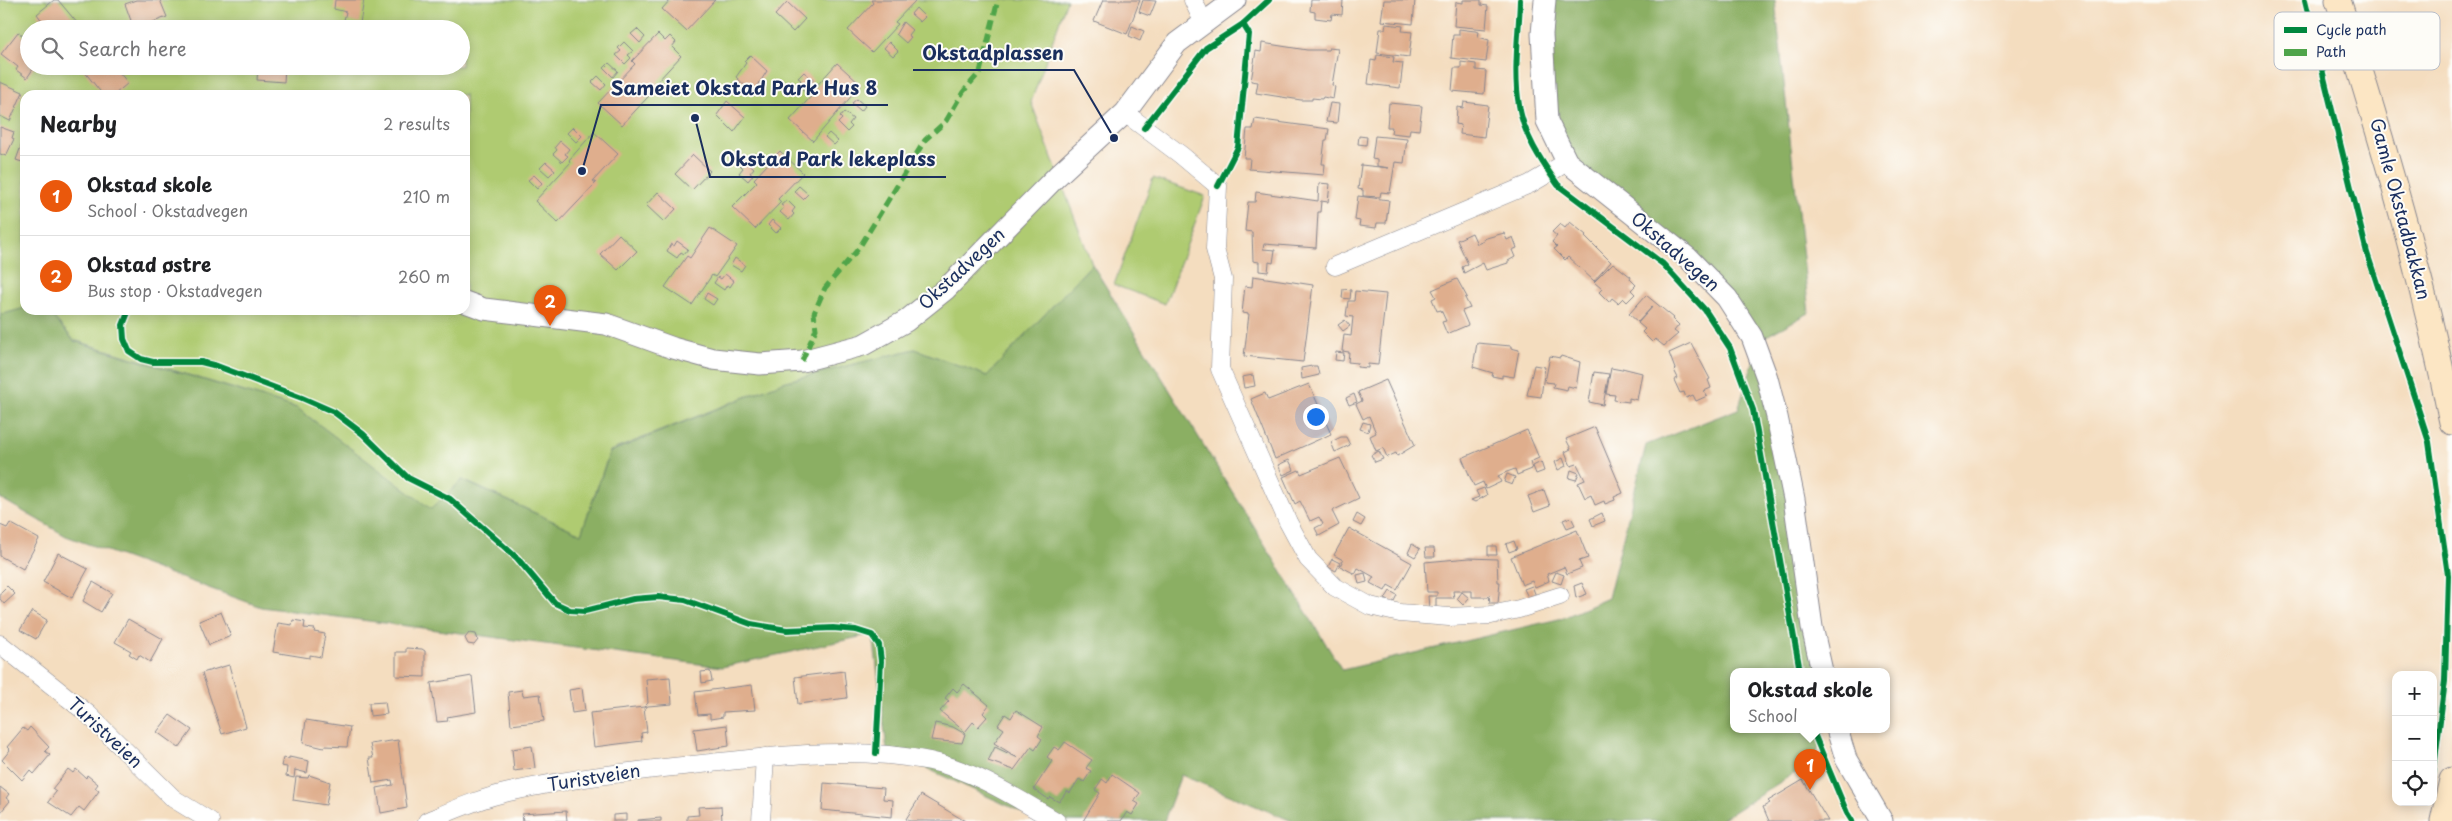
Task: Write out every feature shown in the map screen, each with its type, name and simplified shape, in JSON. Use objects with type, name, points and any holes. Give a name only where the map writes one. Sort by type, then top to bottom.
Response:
[{"type":"main road","name":"Gamle Okstadbakkan","points":[[2338,0],[2342,12]]},
{"type":"main road","name":"Gamle Okstadbakkan","points":[[2360,70],[2419,273],[2452,422]]},
{"type":"main road","points":[[2443,821],[2452,780]]},
{"type":"street","points":[[1193,0],[1200,15],[1207,21]]},
{"type":"street","name":"Okstadvegen","points":[[470,304],[484,309],[606,324],[673,348],[713,359],[760,364],[802,361],[863,344],[906,320],[946,289],[1057,176],[1125,113],[1177,43],[1235,0]]},
{"type":"street","name":"Okstadvegen","points":[[1545,0],[1542,34],[1547,121],[1567,162],[1688,258],[1728,298],[1752,338],[1767,378],[1777,417],[1794,499],[1812,626],[1821,668]]},
{"type":"street","points":[[1125,113],[1218,186],[1215,249],[1223,278],[1220,369],[1288,522],[1308,559],[1335,587],[1370,606],[1400,613],[1449,617],[1490,615],[1519,609],[1560,596]]},
{"type":"street","points":[[1335,266],[1530,184],[1567,162]]},
{"type":"street","name":"Turistveien","points":[[0,644],[88,714],[174,799],[210,821]]},
{"type":"street","points":[[1838,733],[1846,759],[1882,821]]},
{"type":"street","name":"Turistveien","points":[[427,821],[508,792],[623,772],[815,753],[876,753],[932,761],[989,783],[1056,821]]},
{"type":"street","points":[[761,821],[765,757]]},
{"type":"green space","points":[[0,0],[1067,0],[1031,102],[1092,264],[987,376],[915,349],[783,382],[610,451],[581,534],[463,480],[431,510],[297,408],[74,340],[52,315],[470,315],[470,90],[20,90],[20,309],[0,315]]},
{"type":"green space","points":[[1551,0],[1775,0],[1809,313],[1761,339],[1674,245],[1570,170],[1547,100]]},
{"type":"green space","points":[[1153,178],[1205,196],[1165,304],[1114,285]]},
{"type":"green space","points":[[1092,264],[1342,670],[1563,618],[1608,598],[1646,445],[1738,409],[1761,339],[1818,668],[1730,668],[1730,733],[1823,733],[1815,760],[1719,821],[1292,821],[1181,775],[1164,821],[1041,821],[887,750],[873,634],[722,667],[261,607],[66,536],[0,498],[0,315],[20,309],[20,315],[51,315],[74,341],[297,408],[431,509],[462,480],[581,534],[610,452],[783,382],[915,349],[987,376]]},
{"type":"building","points":[[54,0],[58,0],[75,20],[41,20],[37,14]]},
{"type":"building","points":[[136,0],[160,0],[167,17],[159,20],[131,20],[125,4]]},
{"type":"building","points":[[335,0],[364,0],[361,20],[344,20],[346,12],[334,9]]},
{"type":"building","points":[[670,0],[715,0],[686,31],[662,9]]},
{"type":"building","points":[[871,0],[916,0],[895,22],[898,24],[872,52],[848,30],[873,3]]},
{"type":"building","points":[[1103,0],[1140,0],[1127,34],[1094,21]]},
{"type":"building","points":[[1143,0],[1156,1],[1150,16],[1139,12]]},
{"type":"building","points":[[1311,0],[1343,0],[1342,15],[1332,14],[1331,20],[1315,18],[1315,12],[1310,11]]},
{"type":"building","points":[[1384,0],[1415,0],[1413,24],[1381,21]]},
{"type":"building","points":[[1463,0],[1481,0],[1481,5],[1488,6],[1486,29],[1454,26],[1456,2],[1463,3]]},
{"type":"building","points":[[787,2],[805,19],[793,32],[775,15]]},
{"type":"building","points":[[916,8],[925,17],[920,22],[911,14]]},
{"type":"building","points":[[903,22],[912,30],[908,35],[911,37],[906,43],[896,34]]},
{"type":"building","points":[[1386,24],[1403,26],[1402,31],[1412,32],[1409,57],[1377,53],[1380,29],[1385,29]]},
{"type":"building","points":[[1132,26],[1144,31],[1140,41],[1129,36]]},
{"type":"building","points":[[637,29],[645,37],[640,43],[631,34]]},
{"type":"building","points":[[1459,29],[1479,32],[1478,37],[1489,40],[1486,62],[1451,58],[1453,35],[1459,35]]},
{"type":"building","points":[[18,32],[20,34],[20,73],[16,70],[18,67],[1,54]]},
{"type":"building","points":[[658,34],[665,41],[670,36],[676,42],[672,47],[681,56],[657,82],[660,84],[622,125],[598,103],[635,64],[632,61]]},
{"type":"building","points":[[624,42],[633,51],[628,55],[631,58],[625,64],[616,55],[621,51],[618,48]]},
{"type":"building","points":[[889,42],[898,51],[893,56],[884,48]]},
{"type":"building","points":[[1262,43],[1307,50],[1338,49],[1332,85],[1335,86],[1333,99],[1323,97],[1322,99],[1301,100],[1256,93],[1258,82],[1251,81],[1256,51],[1261,52]]},
{"type":"building","points":[[750,55],[767,71],[753,93],[736,77],[746,63],[744,61]]},
{"type":"building","points":[[1377,55],[1394,57],[1393,62],[1403,63],[1400,88],[1368,84],[1371,60],[1376,61]]},
{"type":"building","points":[[1461,62],[1476,64],[1476,70],[1486,71],[1484,94],[1452,91],[1454,68],[1461,68]]},
{"type":"building","points":[[609,63],[618,71],[613,77],[604,68]]},
{"type":"building","points":[[837,63],[861,85],[813,141],[790,120]]},
{"type":"building","points":[[804,72],[813,80],[805,92],[797,85],[801,80],[798,78]]},
{"type":"building","points":[[87,75],[121,75],[128,83],[120,90],[99,90]]},
{"type":"building","points":[[257,75],[284,75],[284,82],[257,80]]},
{"type":"building","points":[[598,76],[606,84],[601,90],[592,82]]},
{"type":"building","points":[[0,82],[20,91],[20,99],[10,121],[0,116]]},
{"type":"building","points":[[857,99],[865,106],[861,111],[852,103]]},
{"type":"building","points":[[727,101],[745,117],[734,132],[717,115]]},
{"type":"building","points":[[1464,102],[1488,105],[1484,137],[1460,134],[1461,125],[1456,124],[1457,107],[1463,108]]},
{"type":"building","points":[[1330,103],[1339,104],[1337,123],[1326,122]]},
{"type":"building","points":[[1389,103],[1422,106],[1419,130],[1410,129],[1409,135],[1391,133],[1392,127],[1387,127]]},
{"type":"building","points":[[844,112],[853,119],[849,124],[852,127],[847,132],[838,123],[842,119],[840,117]]},
{"type":"building","points":[[1255,119],[1329,129],[1327,140],[1325,140],[1322,164],[1325,164],[1324,175],[1249,169],[1250,158],[1244,158],[1247,129],[1253,129]]},
{"type":"building","points":[[0,127],[14,132],[12,138],[14,139],[6,156],[0,154]]},
{"type":"building","points":[[573,127],[582,136],[576,142],[567,133]]},
{"type":"building","points":[[594,132],[618,154],[593,181],[596,183],[558,223],[535,201],[571,162],[569,160]]},
{"type":"building","points":[[829,133],[838,141],[834,145],[825,137]]},
{"type":"building","points":[[1359,136],[1367,137],[1366,145],[1358,144]]},
{"type":"building","points":[[1375,136],[1407,139],[1404,163],[1395,162],[1390,193],[1381,192],[1380,197],[1363,196],[1363,190],[1358,189],[1361,165],[1389,168],[1377,166],[1377,160],[1372,159]]},
{"type":"building","points":[[560,141],[569,149],[565,154],[568,156],[562,162],[553,154],[557,150],[555,147]]},
{"type":"building","points":[[20,149],[20,161],[16,160]]},
{"type":"building","points":[[780,151],[803,173],[778,199],[781,202],[755,229],[732,207],[757,182],[754,179]]},
{"type":"building","points":[[693,155],[710,171],[692,190],[675,174]]},
{"type":"building","points":[[745,160],[754,168],[750,173],[753,175],[748,181],[739,173],[743,168],[740,165]]},
{"type":"building","points":[[546,162],[555,170],[549,176],[540,168]]},
{"type":"building","points":[[534,175],[542,183],[537,189],[528,180]]},
{"type":"building","points":[[1319,183],[1330,184],[1328,202],[1321,201],[1320,212],[1318,212],[1316,248],[1264,244],[1263,249],[1275,250],[1273,263],[1269,262],[1268,272],[1259,271],[1259,262],[1253,261],[1252,232],[1245,231],[1248,202],[1255,202],[1256,192],[1318,201]]},
{"type":"building","points":[[799,186],[808,194],[803,199],[794,191]]},
{"type":"building","points":[[658,192],[676,209],[664,222],[646,205]]},
{"type":"building","points":[[1358,196],[1389,200],[1386,223],[1377,223],[1376,228],[1359,226],[1360,221],[1355,220]]},
{"type":"building","points":[[787,200],[795,208],[792,212],[794,214],[789,220],[780,212],[784,207],[781,205]]},
{"type":"building","points":[[772,220],[781,228],[776,233],[768,225]]},
{"type":"building","points":[[1570,222],[1586,235],[1611,262],[1594,281],[1568,257],[1565,260],[1554,249],[1557,247],[1552,242],[1557,236],[1552,232],[1560,224],[1565,228]]},
{"type":"building","points":[[710,228],[737,246],[715,277],[712,275],[692,305],[665,287],[687,256],[690,258]]},
{"type":"building","points":[[1472,233],[1477,244],[1484,241],[1483,239],[1504,233],[1507,240],[1513,237],[1517,248],[1512,250],[1515,257],[1508,261],[1508,263],[1486,270],[1483,263],[1464,273],[1462,267],[1468,264],[1457,240]]},
{"type":"building","points":[[619,234],[637,251],[618,270],[600,254]]},
{"type":"building","points":[[677,241],[688,249],[684,254],[681,252],[677,258],[667,251],[671,244],[674,246]]},
{"type":"building","points":[[735,258],[745,265],[741,271],[731,265]]},
{"type":"building","points":[[1613,263],[1631,277],[1630,279],[1636,285],[1631,290],[1635,294],[1627,302],[1623,298],[1618,303],[1612,298],[1609,302],[1599,292],[1602,289],[1594,282]]},
{"type":"building","points":[[725,274],[734,281],[730,287],[727,285],[724,290],[714,283],[718,277],[721,279]]},
{"type":"building","points":[[1253,276],[1313,285],[1303,362],[1244,356],[1249,314],[1242,313],[1245,286],[1252,287]]},
{"type":"building","points":[[1457,279],[1467,297],[1465,298],[1470,308],[1462,311],[1468,325],[1447,334],[1442,322],[1446,321],[1441,310],[1437,311],[1432,299],[1436,297],[1432,290]]},
{"type":"building","points":[[1343,289],[1351,290],[1350,299],[1342,298]]},
{"type":"building","points":[[1355,291],[1386,294],[1378,365],[1368,364],[1368,368],[1357,367],[1358,363],[1348,362],[1349,352],[1342,351],[1344,335],[1351,336],[1353,317],[1346,316],[1348,301],[1354,301]]},
{"type":"building","points":[[707,293],[717,299],[713,305],[704,299]]},
{"type":"building","points":[[1646,295],[1674,318],[1679,325],[1674,331],[1678,334],[1664,346],[1655,339],[1652,342],[1642,332],[1645,329],[1638,323],[1653,306],[1638,322],[1629,314]]},
{"type":"building","points":[[1345,320],[1350,326],[1343,331],[1338,325]]},
{"type":"building","points":[[1477,343],[1511,346],[1511,348],[1519,350],[1514,377],[1502,375],[1502,378],[1492,376],[1493,373],[1473,367]]},
{"type":"building","points":[[1691,343],[1710,379],[1708,380],[1711,388],[1704,391],[1707,396],[1696,401],[1693,395],[1686,398],[1684,392],[1680,393],[1674,380],[1678,378],[1669,353]]},
{"type":"building","points":[[1336,352],[1344,353],[1343,361],[1335,360]]},
{"type":"building","points":[[1550,356],[1560,358],[1561,356],[1580,362],[1576,388],[1568,386],[1567,390],[1553,387],[1554,383],[1545,382]]},
{"type":"building","points":[[1534,365],[1545,367],[1541,397],[1527,395]]},
{"type":"building","points":[[1317,366],[1319,375],[1302,379],[1301,368]]},
{"type":"building","points":[[1611,368],[1622,370],[1622,368],[1642,373],[1637,400],[1629,398],[1629,402],[1614,400],[1615,395],[1606,394]]},
{"type":"building","points":[[1594,372],[1609,374],[1603,405],[1589,402]]},
{"type":"building","points":[[1253,375],[1255,386],[1244,388],[1242,377]]},
{"type":"building","points":[[1386,380],[1415,445],[1397,456],[1396,453],[1387,457],[1383,448],[1376,451],[1370,436],[1376,433],[1369,416],[1363,419],[1356,404],[1362,401],[1358,392]]},
{"type":"building","points":[[1309,384],[1331,434],[1275,459],[1251,399],[1265,393],[1268,400]]},
{"type":"building","points":[[1354,394],[1357,402],[1349,405],[1346,398]]},
{"type":"building","points":[[1363,422],[1370,424],[1368,432],[1360,429]]},
{"type":"building","points":[[1595,427],[1623,493],[1614,497],[1615,500],[1605,504],[1604,501],[1595,505],[1591,495],[1585,498],[1578,483],[1585,480],[1577,464],[1571,466],[1565,452],[1571,449],[1566,439]]},
{"type":"building","points":[[1527,430],[1539,458],[1530,462],[1532,469],[1517,475],[1515,469],[1504,473],[1498,476],[1501,482],[1486,489],[1483,482],[1474,486],[1462,458]]},
{"type":"building","points":[[1341,437],[1346,437],[1350,445],[1335,452],[1331,442]]},
{"type":"building","points":[[1379,451],[1383,459],[1375,462],[1371,455]]},
{"type":"building","points":[[1340,458],[1359,498],[1332,511],[1339,525],[1319,536],[1315,528],[1323,524],[1319,517],[1310,521],[1300,501],[1295,504],[1283,477],[1299,470],[1301,474]]},
{"type":"building","points":[[1563,458],[1566,466],[1558,470],[1555,462]]},
{"type":"building","points":[[1289,460],[1294,470],[1283,475],[1278,465]]},
{"type":"building","points":[[1541,462],[1544,471],[1536,474],[1533,466]]},
{"type":"building","points":[[1571,470],[1579,473],[1576,480],[1569,478]]},
{"type":"building","points":[[1507,474],[1515,477],[1512,485],[1504,482]]},
{"type":"building","points":[[1484,488],[1487,495],[1475,502],[1471,500],[1479,497],[1476,491]]},
{"type":"building","points":[[1544,490],[1550,506],[1534,512],[1528,496]]},
{"type":"building","points":[[1602,513],[1605,521],[1593,526],[1590,519]]},
{"type":"building","points":[[1357,514],[1365,519],[1361,526],[1353,522]]},
{"type":"building","points":[[1571,517],[1575,525],[1567,528],[1563,520]]},
{"type":"building","points":[[10,523],[39,539],[23,569],[0,556],[0,525],[7,528]]},
{"type":"building","points":[[1349,528],[1412,563],[1397,590],[1388,585],[1385,591],[1370,583],[1374,577],[1358,568],[1355,574],[1340,566],[1343,560],[1334,555]]},
{"type":"building","points":[[1577,530],[1588,558],[1579,561],[1582,568],[1567,574],[1564,567],[1547,574],[1549,581],[1535,587],[1532,581],[1522,585],[1511,557]]},
{"type":"building","points":[[1514,541],[1517,549],[1509,552],[1506,544]]},
{"type":"building","points":[[1412,544],[1420,549],[1415,557],[1408,553]]},
{"type":"building","points":[[1488,546],[1496,546],[1497,555],[1488,555]]},
{"type":"building","points":[[1425,548],[1434,548],[1435,557],[1426,557]]},
{"type":"building","points":[[58,553],[88,569],[72,598],[43,582]]},
{"type":"building","points":[[1469,558],[1497,559],[1498,582],[1500,582],[1498,603],[1490,603],[1489,595],[1488,597],[1472,597],[1472,591],[1453,591],[1454,598],[1436,598],[1436,609],[1429,608],[1428,596],[1437,596],[1437,592],[1427,592],[1425,562]]},
{"type":"building","points":[[1332,559],[1340,563],[1336,571],[1328,567]]},
{"type":"building","points":[[1556,572],[1564,575],[1561,584],[1552,581]]},
{"type":"building","points":[[1365,573],[1367,582],[1359,584],[1357,575]]},
{"type":"building","points":[[93,582],[112,593],[101,612],[83,601]]},
{"type":"building","points":[[1582,583],[1587,594],[1576,598],[1574,586]]},
{"type":"building","points":[[7,586],[15,594],[4,604],[0,599],[0,593]]},
{"type":"building","points":[[1532,586],[1536,596],[1529,599],[1524,589]]},
{"type":"building","points":[[1390,591],[1397,595],[1393,603],[1385,599]]},
{"type":"building","points":[[1462,592],[1469,598],[1463,605],[1457,599]]},
{"type":"building","points":[[32,611],[47,620],[36,639],[20,630]]},
{"type":"building","points":[[221,612],[231,636],[209,645],[199,621]]},
{"type":"building","points":[[128,619],[163,639],[150,662],[139,655],[137,659],[129,654],[131,651],[115,642]]},
{"type":"building","points":[[293,620],[305,622],[304,628],[315,629],[314,632],[325,634],[321,657],[310,655],[310,658],[273,652],[278,623],[292,625]]},
{"type":"building","points":[[469,633],[476,634],[478,640],[474,645],[468,644],[465,638]]},
{"type":"building","points":[[406,648],[422,649],[425,651],[425,677],[396,676],[396,652],[406,652]]},
{"type":"building","points":[[229,665],[246,727],[222,734],[202,673]]},
{"type":"building","points":[[710,671],[712,681],[702,683],[701,672]]},
{"type":"building","points":[[844,671],[847,698],[798,704],[795,677]]},
{"type":"building","points":[[472,676],[476,712],[447,717],[448,721],[437,722],[431,683]]},
{"type":"building","points":[[670,677],[672,704],[644,708],[647,732],[641,733],[642,741],[594,747],[590,713],[644,707],[648,703],[646,679]]},
{"type":"building","points":[[964,684],[989,705],[983,713],[987,717],[978,727],[973,722],[965,732],[940,711],[949,701],[945,698],[953,688],[957,692]]},
{"type":"building","points":[[752,685],[755,710],[723,712],[723,717],[710,719],[710,714],[698,715],[695,692]]},
{"type":"building","points":[[582,688],[585,711],[572,713],[569,690]]},
{"type":"building","points":[[522,690],[523,696],[540,694],[544,721],[511,725],[508,692]]},
{"type":"building","points":[[385,702],[387,714],[370,716],[369,703]]},
{"type":"building","points":[[1016,710],[1043,727],[1038,736],[1042,739],[1035,750],[1031,747],[1014,770],[988,761],[995,747],[1018,758],[994,743],[1004,729],[998,725],[1005,714],[1011,718]]},
{"type":"building","points":[[170,715],[192,730],[179,748],[157,732]]},
{"type":"building","points":[[306,720],[350,727],[347,747],[325,746],[324,748],[303,743]]},
{"type":"building","points":[[935,723],[953,727],[965,734],[962,743],[931,740]]},
{"type":"building","points":[[727,725],[729,746],[697,751],[694,729]]},
{"type":"building","points":[[30,727],[49,747],[45,751],[50,755],[34,774],[30,770],[22,780],[2,760],[10,750],[7,747],[23,728],[27,731]]},
{"type":"building","points":[[398,740],[407,808],[381,813],[377,788],[393,785],[392,780],[373,783],[369,758],[373,758],[370,744]]},
{"type":"building","points":[[1065,742],[1092,760],[1086,768],[1091,771],[1084,782],[1079,779],[1070,793],[1067,791],[1059,802],[1050,797],[1048,799],[1034,789],[1052,761],[1047,757],[1054,747],[1059,750]]},
{"type":"building","points":[[532,746],[535,768],[514,771],[512,749]]},
{"type":"building","points":[[289,757],[309,761],[307,773],[295,770],[294,778],[286,776],[287,767],[281,766],[283,758],[289,759]]},
{"type":"building","points":[[68,769],[73,773],[76,769],[86,778],[87,775],[98,784],[95,788],[99,791],[84,811],[79,807],[71,817],[48,802],[56,792],[52,789]]},
{"type":"building","points":[[1112,774],[1140,793],[1134,801],[1139,804],[1132,815],[1127,812],[1121,821],[1083,821],[1100,793],[1095,790],[1102,779],[1107,783]]},
{"type":"building","points":[[309,775],[330,782],[326,805],[293,800],[296,777],[308,778]]},
{"type":"building","points":[[1803,780],[1828,821],[1769,821],[1763,807],[1770,803],[1768,801]]},
{"type":"building","points":[[824,783],[884,788],[883,799],[893,800],[892,817],[822,810]]},
{"type":"building","points":[[0,787],[9,794],[6,798],[10,801],[0,813]]},
{"type":"building","points":[[921,795],[965,821],[910,821],[906,819]]},
{"type":"building","points":[[721,806],[722,821],[687,821],[687,816],[699,815],[698,807]]},
{"type":"building","points":[[566,811],[567,821],[523,821],[522,814]]},
{"type":"building","points":[[626,814],[626,821],[613,821],[613,815]]},
{"type":"building","points":[[661,818],[661,821],[638,821],[638,820]]},
{"type":"marked path","points":[[802,361],[816,329],[814,313],[825,288],[859,248],[925,140],[946,121],[963,92],[980,72],[998,0]]},
{"type":"cycle path","points":[[1144,128],[1206,48],[1243,24],[1269,0]]},
{"type":"cycle path","points":[[1520,0],[1516,66],[1517,92],[1524,126],[1539,157],[1558,185],[1663,264],[1705,310],[1730,348],[1753,410],[1799,668]]},
{"type":"cycle path","points":[[2305,0],[2308,12]]},
{"type":"cycle path","points":[[1218,186],[1238,147],[1249,34],[1243,24]]},
{"type":"cycle path","points":[[2322,70],[2367,253],[2429,442],[2448,575],[2445,681],[2435,761]]},
{"type":"cycle path","points":[[127,315],[123,325],[124,339],[129,351],[141,359],[153,362],[201,362],[217,366],[334,412],[363,434],[408,478],[450,499],[517,558],[555,603],[570,610],[585,611],[633,599],[658,597],[685,600],[751,624],[787,630],[833,628],[856,630],[872,635],[879,645],[881,661],[876,753]]},
{"type":"cycle path","points":[[1814,733],[1852,821]]},
{"type":"place","name":"Okstad Park lekeplass","points":[[695,118]]},
{"type":"place","name":"Okstadplassen","points":[[1114,138]]},
{"type":"place","name":"Sameiet Okstad Park Hus 8","points":[[582,171]]},
{"type":"place","name":"Okstad østre","points":[[550,326]]},
{"type":"place","name":"Okstad skole","points":[[1810,790]]}]
